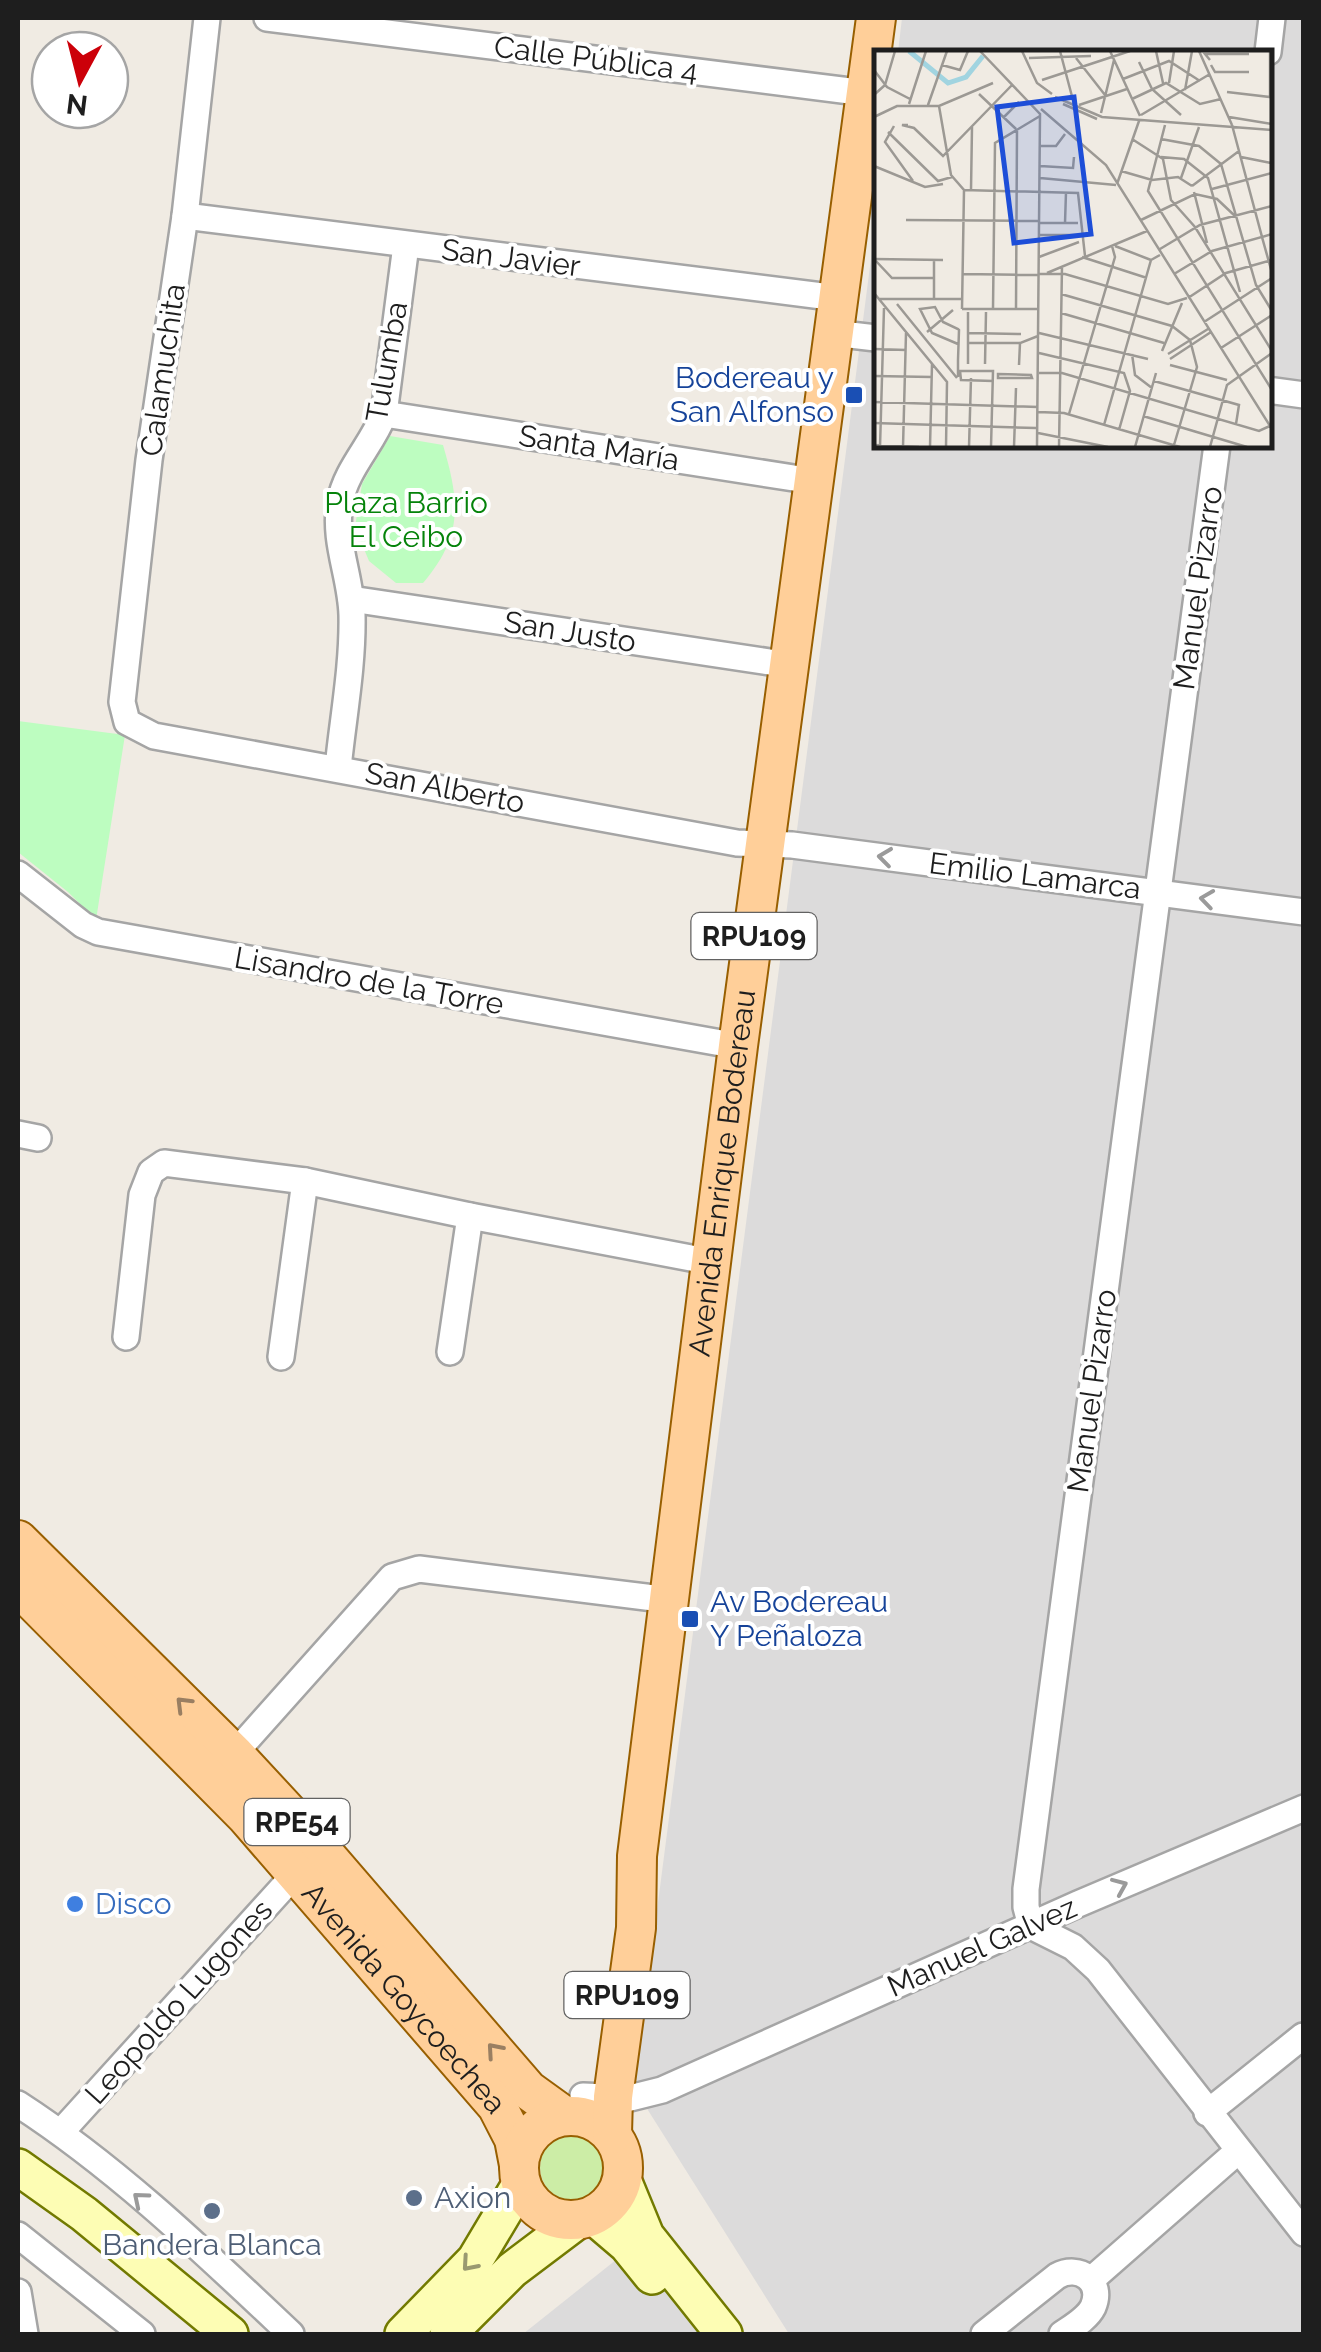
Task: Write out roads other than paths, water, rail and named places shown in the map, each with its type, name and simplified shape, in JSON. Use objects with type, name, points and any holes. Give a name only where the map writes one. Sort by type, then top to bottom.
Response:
[{"type":"main road","name":"Avenida Enrique Bodereau","points":[[403,2334],[475,2260],[565,2132],[597,2063],[617,1916],[637,1856],[738,1046],[876,18]]},
{"type":"main road","name":"Avenida Goycoechea","points":[[18,1540],[296,1820],[565,2132]]},
{"type":"main road","name":"Avenida Goycoechea","points":[[18,1586],[204,1772],[297,1872],[498,2106],[565,2132]]},
{"type":"main road","name":"RPE54","points":[[695,2334],[636,2254],[585,2218],[553,2217],[533,2204],[565,2132],[622,2152],[623,2180],[646,2236],[724,2334]]},
{"type":"main road","points":[[18,2167],[84,2214],[207,2321],[230,2334]]},
{"type":"main road","points":[[448,2334],[512,2270],[612,2202],[623,2180]]},
{"type":"street","name":"Calamuchita","points":[[127,722],[122,702],[149,460],[185,216],[206,18]]},
{"type":"street","name":"Calle Pública 4","points":[[267,18],[866,94]]},
{"type":"street","points":[[1268,50],[1272,18]]},
{"type":"street","name":"San Javier","points":[[185,216],[406,245],[835,315],[874,337]]},
{"type":"street","name":"Tulumba","points":[[338,768],[351,632],[351,600],[338,538],[340,498],[348,474],[384,414],[406,245]]},
{"type":"street","points":[[1271,390],[1304,395]]},
{"type":"street","name":"Santa María","points":[[384,414],[814,481]]},
{"type":"street","name":"Manuel Pizarro","points":[[1031,1926],[1026,1890],[1218,448]]},
{"type":"street","name":"San Justo","points":[[351,600],[790,665]]},
{"type":"street","name":"San Alberto","points":[[127,722],[154,736],[737,844],[766,843]]},
{"type":"street","name":"Emilio Lamarca","points":[[766,843],[1304,912]]},
{"type":"street","name":"Lisandro de la Torre","points":[[18,874],[83,925],[98,932],[738,1046]]},
{"type":"street","points":[[126,1337],[142,1194],[151,1172],[164,1163],[306,1180],[712,1262]]},
{"type":"street","points":[[281,1357],[306,1180]]},
{"type":"street","points":[[450,1352],[470,1216]]},
{"type":"street","points":[[234,1754],[392,1577],[404,1570],[670,1600]]},
{"type":"street","name":"Manuel Galvez","points":[[565,2132],[630,2098],[662,2090],[1304,1808]]},
{"type":"street","name":"Leopoldo Lugones","points":[[61,2132],[297,1872]]},
{"type":"street","points":[[1031,1926],[1073,1947],[1098,1970],[1304,2233]]},
{"type":"street","points":[[1208,2113],[1304,2036]]},
{"type":"street","name":"Manuel Galvez","points":[[565,2132],[626,2122],[662,2090]]},
{"type":"street","points":[[18,2104],[61,2132],[195,2245],[291,2334]]},
{"type":"street","points":[[1091,2280],[1238,2151]]},
{"type":"street","points":[[18,2235],[142,2334]]},
{"type":"street","points":[[984,2334],[1068,2270],[1078,2271],[1091,2280],[1096,2292],[1094,2304],[1088,2314],[1062,2334]]},
{"type":"street","points":[[18,2292],[25,2334]]},
{"type":"place","name":"Bodereau y San Alfonso","points":[[854,395]]},
{"type":"place","name":"Av Bodereau Y Peñaloza","points":[[690,1619]]},
{"type":"place","name":"Disco","points":[[75,1904]]},
{"type":"place","name":"Axion","points":[[414,2198]]},
{"type":"place","name":"Bandera Blanca","points":[[212,2211]]},
{"type":"park label","name":"Plaza Barrio El Ceibo","points":[[406,520]]}]
